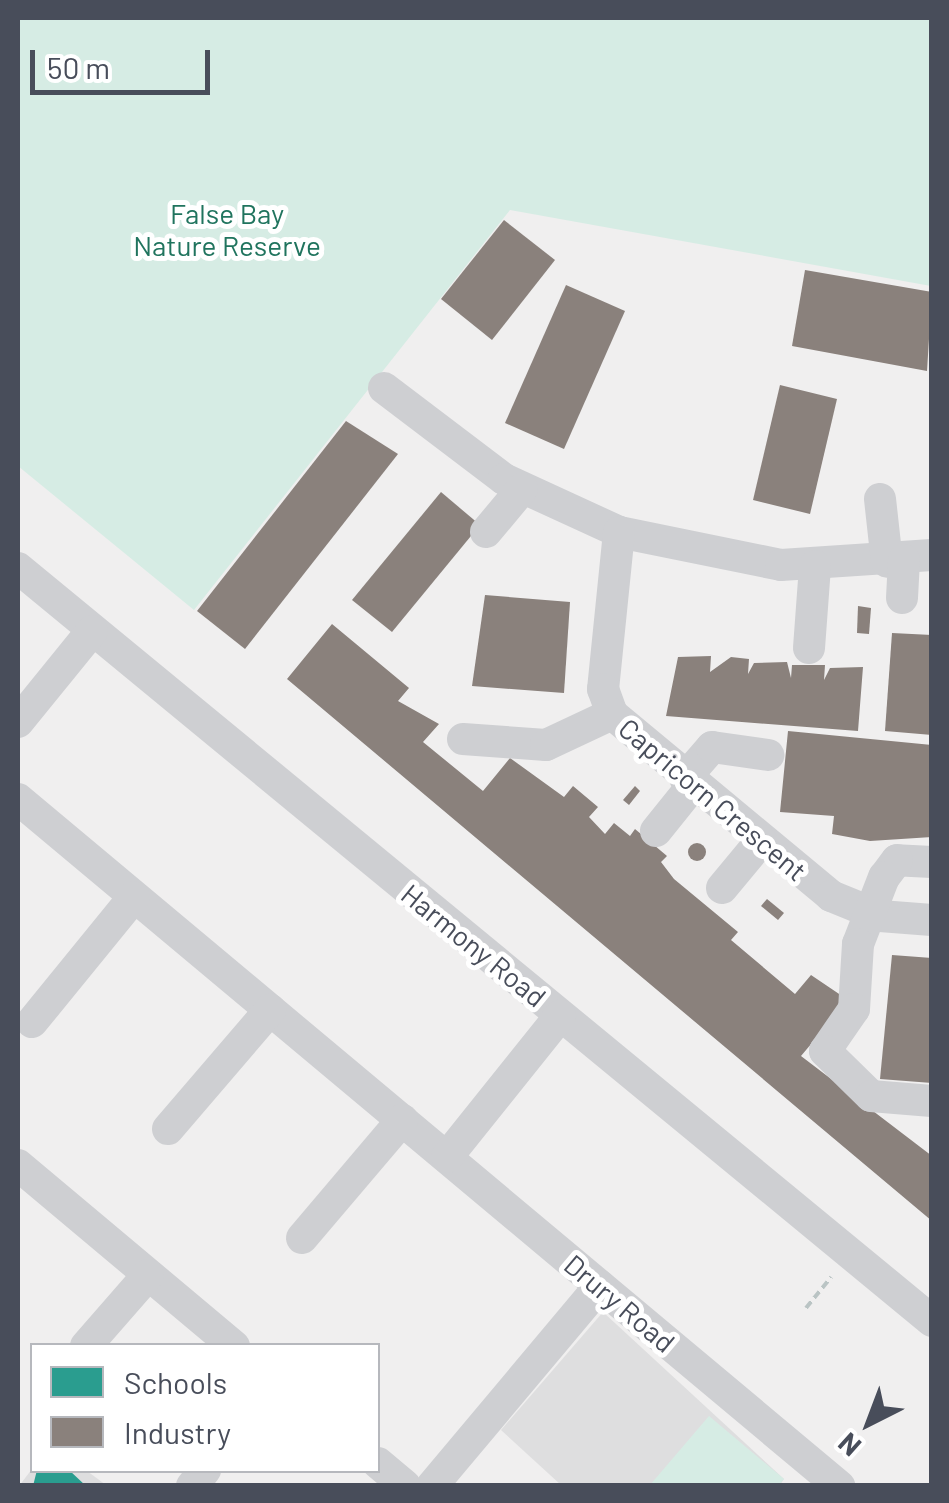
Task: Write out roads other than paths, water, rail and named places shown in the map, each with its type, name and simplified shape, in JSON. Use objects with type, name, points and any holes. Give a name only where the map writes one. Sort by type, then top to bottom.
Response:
[{"type":"street","points":[[384,388],[522,489],[618,532],[744,562],[815,566],[908,559]]},
{"type":"street","points":[[486,532],[522,489]]},
{"type":"street","points":[[880,499],[908,559],[902,598]]},
{"type":"street","name":"Capricorn Crescent","points":[[618,532],[603,690],[612,714],[812,884],[868,913],[932,920]]},
{"type":"street","points":[[809,648],[815,566]]},
{"type":"street","name":"Harmony Road","points":[[18,568],[932,1321]]},
{"type":"street","points":[[18,722],[92,631]]},
{"type":"street","points":[[464,739],[546,745],[612,714]]},
{"type":"street","points":[[656,831],[712,747],[768,755]]},
{"type":"street","name":"Drury Road","points":[[18,799],[839,1486]]},
{"type":"street","points":[[722,888],[761,841]]},
{"type":"street","points":[[932,862],[897,860],[868,913],[854,1009],[826,1056],[871,1096],[932,1102]]},
{"type":"street","points":[[32,1022],[134,897]]},
{"type":"street","points":[[168,1129],[270,1010]]},
{"type":"street","points":[[447,1157],[560,1016]]},
{"type":"street","points":[[302,1238],[402,1120]]},
{"type":"street","points":[[18,1165],[230,1343]]},
{"type":"street","points":[[89,1343],[148,1275]]},
{"type":"street","points":[[432,1486],[600,1286]]},
{"type":"street","points":[[380,1465],[405,1486]]},
{"type":"park label","name":"False Bay Nature Reserve","points":[[227,229]]}]
